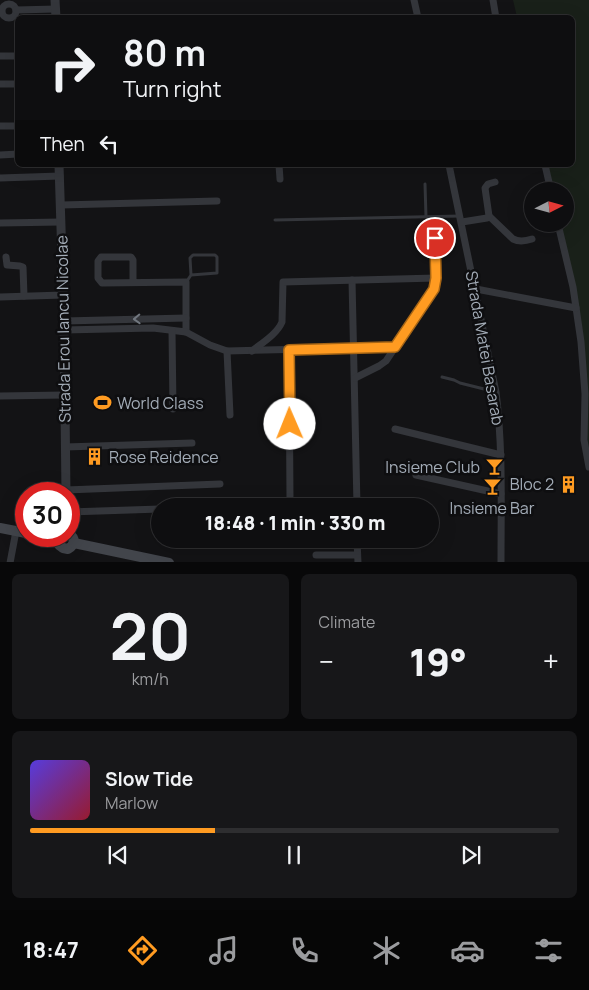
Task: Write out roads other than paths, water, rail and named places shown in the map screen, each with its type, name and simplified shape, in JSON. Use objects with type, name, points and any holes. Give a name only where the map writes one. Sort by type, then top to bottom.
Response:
[{"type":"main road","points":[[0,528],[15,531]]},
{"type":"main road","points":[[80,540],[165,562]]},
{"type":"street","points":[[414,0],[417,15]]},
{"type":"street","points":[[492,0],[495,15]]},
{"type":"street","points":[[16,10],[56,9]]},
{"type":"street","points":[[0,56],[15,56]]},
{"type":"street","points":[[0,84],[15,84]]},
{"type":"street","points":[[0,126],[15,126]]},
{"type":"street","points":[[0,155],[15,154]]},
{"type":"street","name":"Strada Erou Iancu Nicolae","points":[[59,167],[66,482]]},
{"type":"street","points":[[279,167],[280,179]]},
{"type":"street","name":"Strada Matei Basarab","points":[[449,167],[496,392],[500,423],[501,455],[501,562]]},
{"type":"street","points":[[545,167],[549,182]]},
{"type":"street","points":[[0,178],[60,176]]},
{"type":"street","points":[[495,182],[488,184],[485,188],[489,216],[516,241],[532,239]]},
{"type":"street","points":[[60,205],[217,201]]},
{"type":"street","points":[[461,219],[487,218],[489,216]]},
{"type":"street","points":[[0,223],[61,222]]},
{"type":"street","points":[[560,232],[573,286],[581,342],[584,385],[584,440],[589,466]]},
{"type":"street","points":[[355,378],[386,361],[434,289],[436,278],[435,238]]},
{"type":"street","points":[[6,257],[7,265],[23,267],[24,296]]},
{"type":"street","points":[[133,282],[133,260],[131,257],[99,258],[98,278],[102,283],[186,282],[186,332]]},
{"type":"street","points":[[252,350],[272,335],[282,322],[283,282],[436,278]]},
{"type":"street","points":[[352,280],[357,498]]},
{"type":"street","points":[[476,289],[576,308]]},
{"type":"street","points":[[0,297],[63,295]]},
{"type":"street","points":[[64,326],[186,318]]},
{"type":"street","points":[[64,326],[152,328],[186,332],[210,346],[227,351],[395,347]]},
{"type":"street","points":[[172,331],[173,408]]},
{"type":"street","points":[[289,350],[290,498]]},
{"type":"street","points":[[227,351],[230,415]]},
{"type":"street","points":[[0,396],[64,395]]},
{"type":"street","points":[[395,429],[501,455]]},
{"type":"street","points":[[65,447],[192,443]]},
{"type":"street","points":[[416,475],[501,494]]},
{"type":"street","points":[[80,491],[220,484]]},
{"type":"street","points":[[80,512],[151,509]]},
{"type":"street","points":[[10,562],[16,547]]},
{"type":"street","points":[[316,555],[357,560]]},
{"type":"lane","points":[[425,184],[426,217]]},
{"type":"lane","points":[[276,220],[426,217],[461,219]]},
{"type":"lane","points":[[186,282],[191,275],[191,256],[215,255],[217,257],[217,274],[191,275]]},
{"type":"lane","points":[[442,377],[496,392]]},
{"type":"place","name":"World Class","points":[[103,403]]},
{"type":"place","name":"Rose Reidence","points":[[95,457]]},
{"type":"place","name":"Insieme Club","points":[[494,467]]},
{"type":"place","name":"Bloc 2","points":[[568,484]]},
{"type":"place","name":"Insieme Bar","points":[[492,487]]}]
